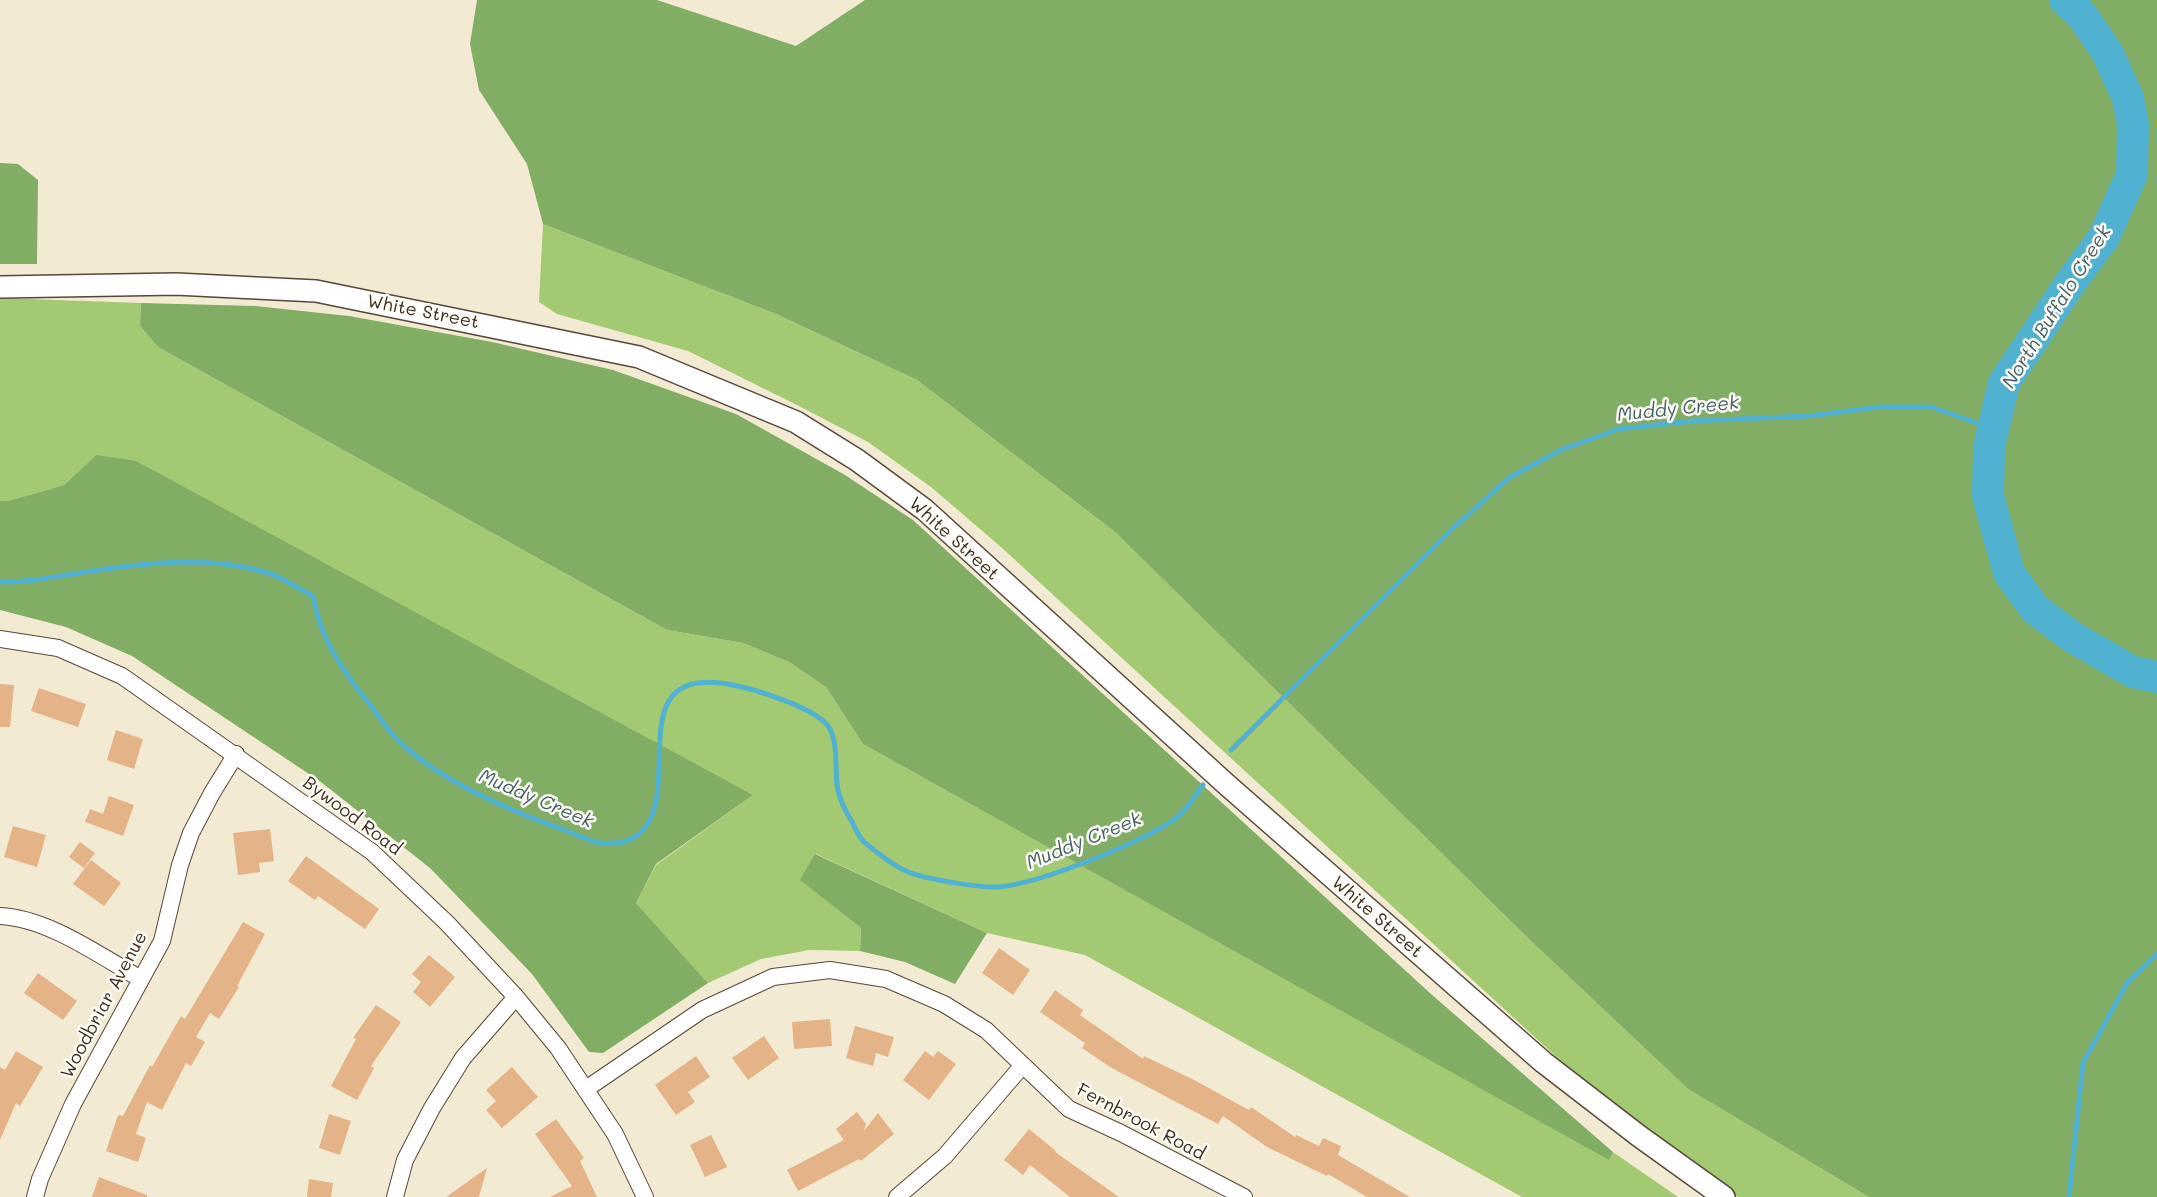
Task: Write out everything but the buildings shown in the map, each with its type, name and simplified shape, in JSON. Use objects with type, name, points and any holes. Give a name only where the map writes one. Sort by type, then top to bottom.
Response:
[{"type":"street","name":"White Street","points":[[0,287],[176,284],[316,291],[639,357],[796,422],[857,460],[925,510],[1226,785],[1543,1062],[1724,1197]]},
{"type":"street","name":"Bywood Road","points":[[0,639],[58,648],[122,676],[372,852],[447,923],[516,997],[558,1048],[615,1134],[645,1197]]},
{"type":"street","name":"Woodbriar Avenue","points":[[35,1197],[40,1179],[73,1104],[162,941],[180,865],[191,833],[236,754]]},
{"type":"street","points":[[0,916],[18,917],[69,938],[141,979]]},
{"type":"street","name":"Fernbrook Road","points":[[586,1089],[702,1010],[773,977],[830,970],[886,979],[944,1004],[986,1030],[1069,1109],[1244,1197]]},
{"type":"street","points":[[395,1197],[405,1160],[444,1088],[463,1058],[516,997]]},
{"type":"street","points":[[897,1197],[945,1156],[1023,1065]]},
{"type":"green space","points":[[477,0],[657,0],[796,46],[865,0],[2157,0],[2157,1197],[1869,1197],[1688,1089],[1531,941],[1115,532],[917,380],[776,314],[543,224],[527,164],[479,90],[470,44]]},
{"type":"green space","points":[[0,163],[18,164],[38,180],[37,264],[0,264]]},
{"type":"green space","points":[[543,224],[776,314],[917,380],[1115,532],[1531,941],[1688,1089],[1869,1197],[1738,1197],[1719,1184],[1576,1075],[1001,547],[931,487],[868,442],[688,351],[557,314],[539,302]]},
{"type":"green space","points":[[0,298],[141,303],[140,326],[158,347],[667,630],[743,643],[789,662],[826,687],[863,744],[1609,1159],[1613,1152],[1678,1197],[1522,1197],[1085,955],[987,933],[816,854],[801,880],[861,928],[860,951],[809,950],[761,959],[708,983],[636,903],[656,865],[753,795],[96,455],[64,485],[0,501]]},
{"type":"green space","points":[[141,303],[255,306],[349,316],[492,342],[613,370],[736,414],[845,475],[913,520],[1431,994],[1613,1152],[1609,1160],[863,744],[826,687],[789,662],[743,643],[667,630],[158,347],[140,326]]},
{"type":"green space","points":[[96,455],[136,461],[753,795],[656,864],[636,903],[708,983],[603,1053],[589,1052],[532,974],[430,868],[321,782],[132,656],[66,627],[0,610],[0,501],[64,485]]},
{"type":"green space","points":[[815,854],[987,933],[955,984],[905,962],[860,951],[861,928],[800,880]]},
{"type":"waterway","name":"North Buffalo Creek","points":[[2065,0],[2081,14],[2107,52],[2128,98],[2133,125],[2132,174],[2104,237],[2004,383],[1989,447],[1988,496],[2009,573],[2035,609],[2074,638],[2133,672],[2157,677]]},
{"type":"waterway","name":"Muddy Creek","points":[[1231,750],[1451,530],[1510,477],[1563,449],[1619,429],[1693,421],[1809,416],[1879,407],[1932,407],[1993,429]]},
{"type":"waterway","name":"Muddy Creek","points":[[0,582],[175,562],[243,567],[277,576],[313,596],[326,639],[340,664],[394,736],[410,751],[474,792],[600,843],[627,841],[641,832],[653,813],[658,789],[660,736],[664,712],[675,693],[695,683],[728,684],[752,690],[784,700],[823,721],[830,729],[834,742],[839,794],[860,837],[889,862],[914,874],[938,880],[999,887],[1064,870],[1159,829],[1187,808],[1203,785]]},
{"type":"waterway","points":[[2069,1197],[2083,1063],[2127,983],[2157,954]]}]
